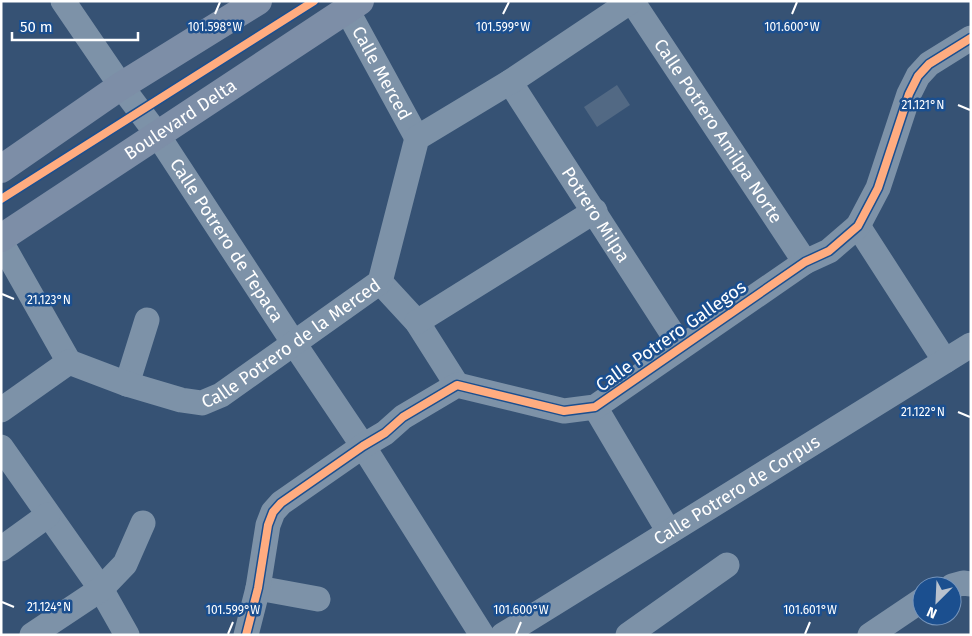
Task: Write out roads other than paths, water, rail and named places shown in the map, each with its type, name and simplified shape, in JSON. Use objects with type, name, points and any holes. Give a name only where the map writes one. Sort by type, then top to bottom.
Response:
[{"type":"main road","points":[[1,169],[120,86],[258,1]]},
{"type":"main road","name":"Boulevard Delta","points":[[1,240],[157,134],[354,5]]},
{"type":"street","name":"Calle Potrero de Tepaca","points":[[62,1],[120,86],[157,134],[363,446],[482,635]]},
{"type":"street","points":[[417,138],[510,82],[631,1]]},
{"type":"street","name":"Calle Potrero Amilpa Norte","points":[[631,1],[805,262]]},
{"type":"street","name":"Calle Merced","points":[[354,5],[417,138]]},
{"type":"street","name":"Calle Potrero Gallegos","points":[[456,385],[564,412],[595,407],[805,262],[829,251],[858,226],[878,188],[909,94],[918,76],[929,64],[971,38]]},
{"type":"street","name":"Potrero Milpa","points":[[510,82],[595,211],[681,348]]},
{"type":"street","name":"Calle Potrero de la Merced","points":[[69,362],[126,384],[181,400],[202,403],[221,395],[380,282],[417,138]]},
{"type":"street","points":[[417,322],[595,211]]},
{"type":"street","points":[[858,226],[945,361]]},
{"type":"street","points":[[1,240],[69,362],[1,410]]},
{"type":"street","points":[[246,635],[258,588],[268,525],[273,512],[281,503],[385,433],[424,403],[456,385],[417,322],[380,282]]},
{"type":"street","points":[[126,384],[147,320]]},
{"type":"street","name":"Calle Potrero de Corpus","points":[[503,635],[971,345]]},
{"type":"street","points":[[595,407],[669,532]]},
{"type":"street","points":[[1,448],[100,589],[127,635]]},
{"type":"street","points":[[1,549],[48,515]]},
{"type":"street","points":[[32,635],[100,589],[125,564],[143,524]]},
{"type":"street","points":[[628,635],[727,565]]},
{"type":"street","points":[[258,588],[318,599]]},
{"type":"street","points":[[870,635],[912,607]]}]
